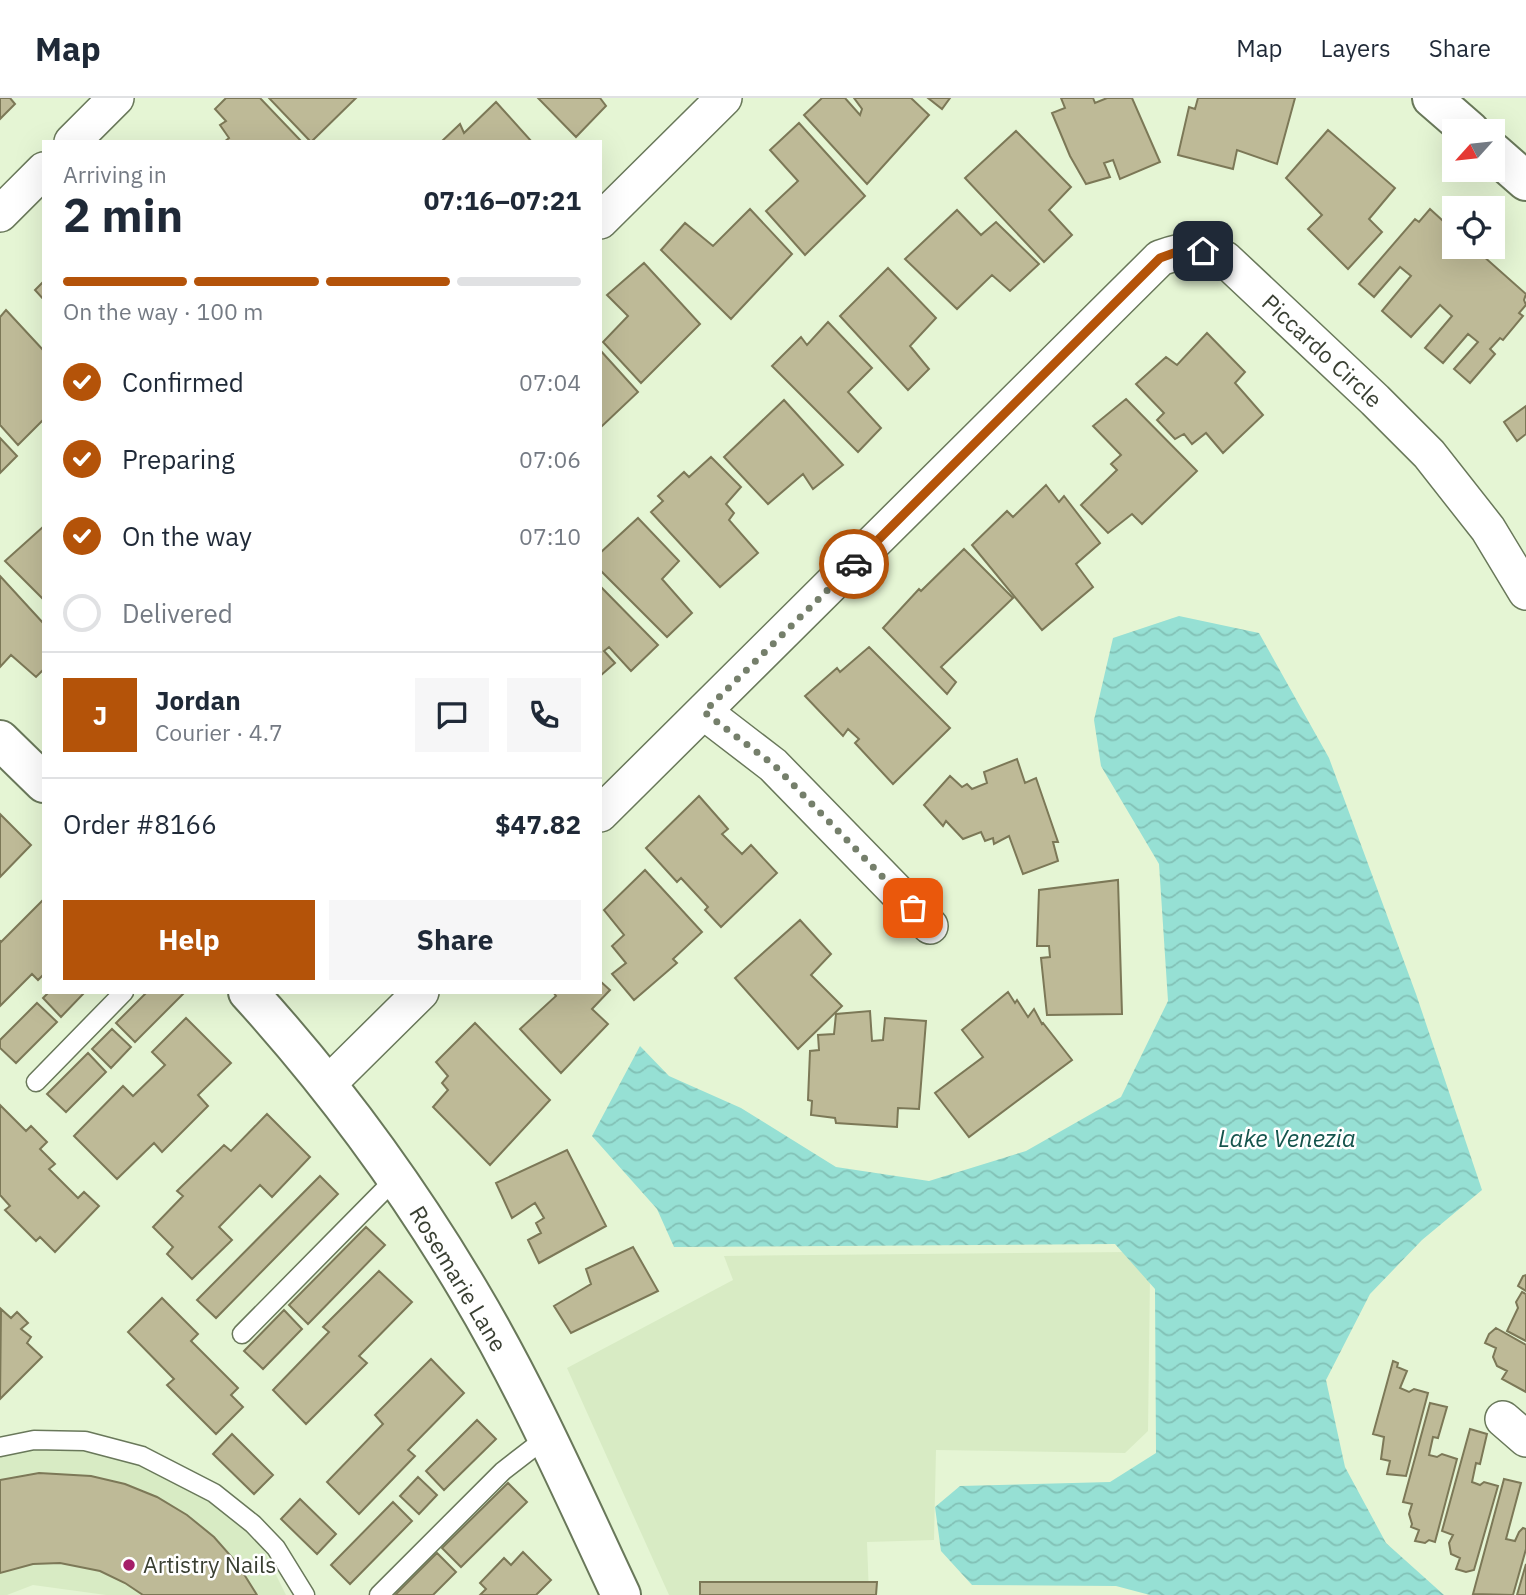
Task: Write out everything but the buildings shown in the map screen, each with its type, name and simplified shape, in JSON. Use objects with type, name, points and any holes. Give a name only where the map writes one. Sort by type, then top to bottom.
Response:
[{"type":"street","points":[[74,140],[116,98]]},
{"type":"street","points":[[602,219],[724,98]]},
{"type":"street","points":[[1432,98],[1456,119]]},
{"type":"street","points":[[1505,163],[1526,181]]},
{"type":"street","points":[[0,214],[42,172]]},
{"type":"street","name":"Piccardo Circle","points":[[602,812],[1160,258],[1185,249],[1203,251],[1225,259],[1429,454],[1488,529],[1526,592]]},
{"type":"street","points":[[704,712],[774,765],[930,926]]},
{"type":"street","points":[[0,740],[42,777]]},
{"type":"street","name":"Rosemarie Lane","points":[[250,994],[327,1085],[396,1178],[470,1291],[547,1437],[621,1595]]},
{"type":"street","points":[[327,1085],[419,994]]},
{"type":"lane","points":[[36,1082],[122,994]]},
{"type":"lane","points":[[242,1334],[396,1178]]},
{"type":"lane","points":[[379,1595],[503,1471],[547,1437]]},
{"type":"lane","points":[[0,1447],[34,1440],[85,1441],[142,1456],[214,1493],[253,1524],[276,1548],[305,1595]]},
{"type":"shaded area","points":[[1129,1252],[1150,1275],[1148,1431],[1125,1453],[936,1450],[934,1540],[867,1542],[869,1595],[669,1595],[567,1368],[733,1280],[724,1256]]},
{"type":"shaded area","points":[[0,1442],[140,1448],[247,1517],[286,1595],[106,1595],[33,1585],[0,1595]]},
{"type":"water","name":"Lake Venezia","points":[[1179,616],[1259,633],[1329,758],[1416,994],[1482,1190],[1422,1240],[1370,1294],[1326,1380],[1345,1467],[1386,1543],[1444,1595],[1150,1595],[1116,1586],[972,1585],[941,1551],[935,1507],[960,1486],[1110,1482],[1156,1453],[1155,1289],[1115,1244],[674,1247],[657,1209],[592,1136],[640,1046],[669,1076],[741,1108],[836,1167],[929,1181],[1026,1151],[1121,1097],[1168,1001],[1159,864],[1101,766],[1094,720],[1113,638]]},
{"type":"way so far","points":[[854,564],[704,712],[774,765],[913,908]]},
{"type":"place","name":"Artistry Nails","points":[[129,1565]]},
{"type":"route","points":[[854,564],[1160,258],[1185,249],[1203,251]]}]
